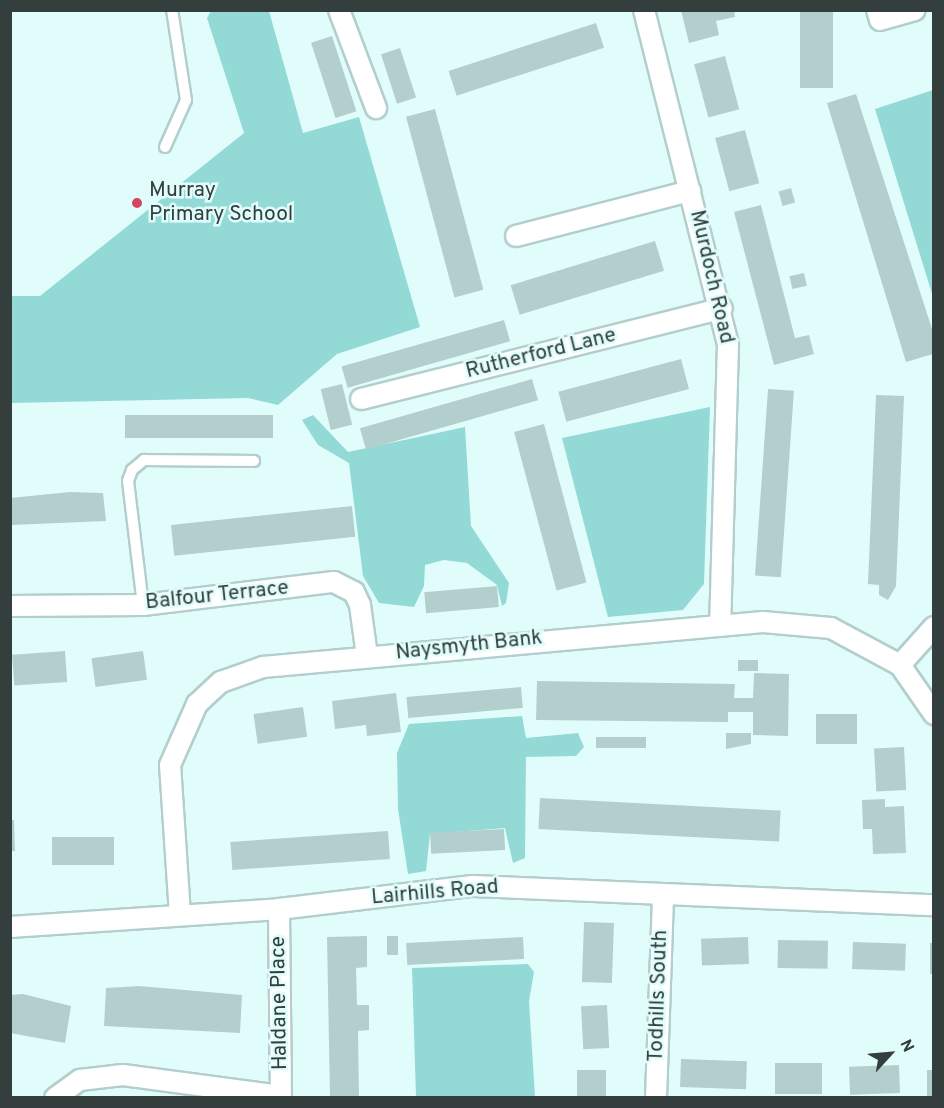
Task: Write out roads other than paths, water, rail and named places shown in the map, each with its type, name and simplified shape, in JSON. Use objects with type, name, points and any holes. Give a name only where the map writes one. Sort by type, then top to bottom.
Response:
[{"type":"street","points":[[339,10],[376,108]]},
{"type":"street","name":"Murdoch Road","points":[[644,10],[722,308],[730,382],[720,622]]},
{"type":"street","points":[[878,15],[915,10]]},
{"type":"street","points":[[516,236],[690,191]]},
{"type":"street","name":"Rutherford Lane","points":[[361,399],[722,308]]},
{"type":"street","name":"Balfour Terrace","points":[[10,606],[143,605],[334,582],[354,592],[367,656]]},
{"type":"street","name":"Naysmyth Bank","points":[[180,915],[170,765],[197,704],[221,682],[263,666],[720,622],[831,628],[900,665],[933,714]]},
{"type":"street","points":[[900,665],[933,627]]},
{"type":"street","name":"Lairhills Road","points":[[10,927],[279,909],[473,886],[933,905]]},
{"type":"street","name":"Todhills South","points":[[656,1098],[663,895]]},
{"type":"street","name":"Haldane Place","points":[[56,1098],[80,1080],[123,1075],[281,1097],[279,909]]},
{"type":"lane","points":[[165,147],[186,100],[172,10]]},
{"type":"lane","points":[[143,605],[128,481],[132,470],[144,460],[254,461]]},
{"type":"place","name":"Murray Primary School","points":[[137,203]]}]
